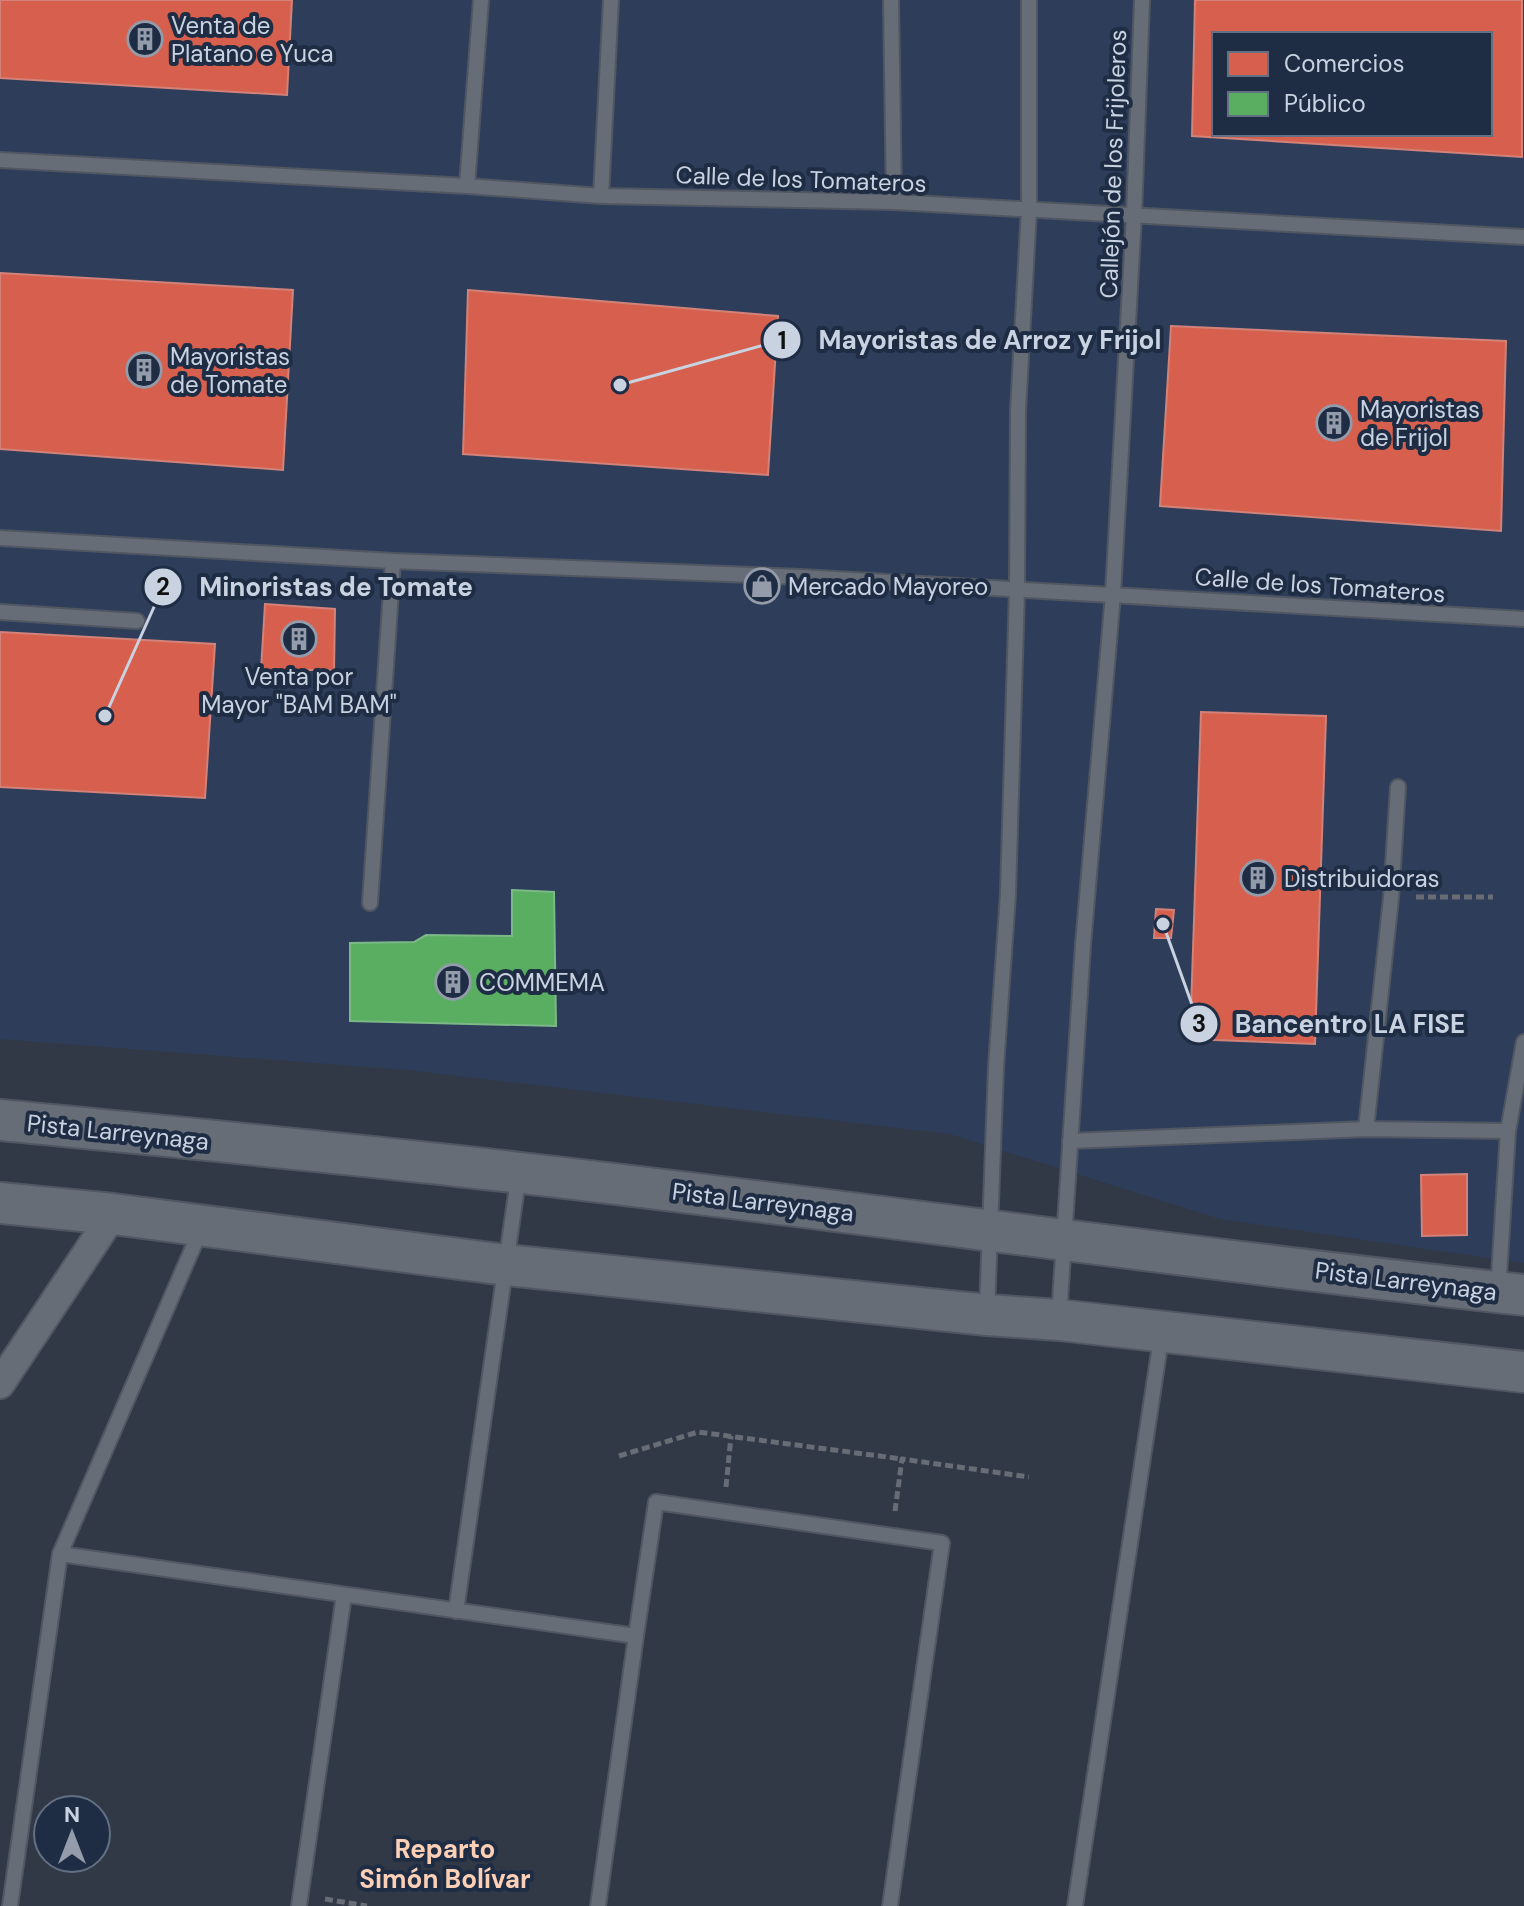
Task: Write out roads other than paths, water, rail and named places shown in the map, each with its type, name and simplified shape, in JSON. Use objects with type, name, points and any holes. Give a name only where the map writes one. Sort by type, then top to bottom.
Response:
[{"type":"main road","name":"Pista Larreynaga","points":[[0,1120],[519,1173],[1511,1293]]},
{"type":"main road","points":[[0,1203],[203,1225],[506,1265],[1059,1320],[1524,1372]]},
{"type":"street","points":[[0,1384],[113,1214]]},
{"type":"lane","points":[[467,186],[481,0]]},
{"type":"lane","points":[[601,196],[611,0]]},
{"type":"lane","points":[[891,0],[894,202]]},
{"type":"lane","points":[[987,1315],[996,1067],[1008,894],[1017,590],[1018,411],[1029,209],[1029,0]]},
{"type":"lane","name":"Callejón de los Frijoleros","points":[[1059,1320],[1085,930],[1113,594],[1134,215],[1142,0]]},
{"type":"lane","name":"Calle de los Tomateros","points":[[0,160],[601,196],[894,202],[1524,237]]},
{"type":"lane","name":"Calle de los Tomateros","points":[[0,538],[393,561],[801,577],[1524,619]]},
{"type":"lane","points":[[370,903],[393,561]]},
{"type":"lane","points":[[0,612],[137,621]]},
{"type":"lane","points":[[1366,1129],[1391,898],[1398,787]]},
{"type":"lane","points":[[1511,1293],[1508,1131],[1524,1042]]},
{"type":"lane","points":[[1070,1141],[1366,1129],[1508,1131]]},
{"type":"lane","points":[[456,1611],[519,1173]]},
{"type":"lane","points":[[10,1906],[60,1554],[203,1225]]},
{"type":"lane","points":[[1075,1906],[1162,1332]]},
{"type":"lane","points":[[598,1906],[656,1502],[942,1543],[890,1906]]},
{"type":"lane","points":[[60,1554],[636,1636]]},
{"type":"lane","points":[[300,1901],[344,1595]]},
{"type":"place","name":"Venta de Platano e Yuca","points":[[145,39]]},
{"type":"place","name":"Mayoristas de Tomate","points":[[144,370]]},
{"type":"place","name":"Mayoristas de Arroz y Frijol","points":[[620,385]]},
{"type":"place","name":"Mayoristas de Frijol","points":[[1334,423]]},
{"type":"place","name":"Mercado Mayoreo","points":[[762,586]]},
{"type":"place","name":"Venta por Mayor \"BAM BAM\"","points":[[299,639]]},
{"type":"place","name":"Minoristas de Tomate","points":[[105,716]]},
{"type":"place","name":"Distribuidoras","points":[[1258,878]]},
{"type":"place","name":"Bancentro LA FISE","points":[[1163,924]]},
{"type":"place","name":"COMMEMA","points":[[453,982]]},
{"type":"district","name":"Reparto Simón Bolívar","points":[[445,1864]]}]
